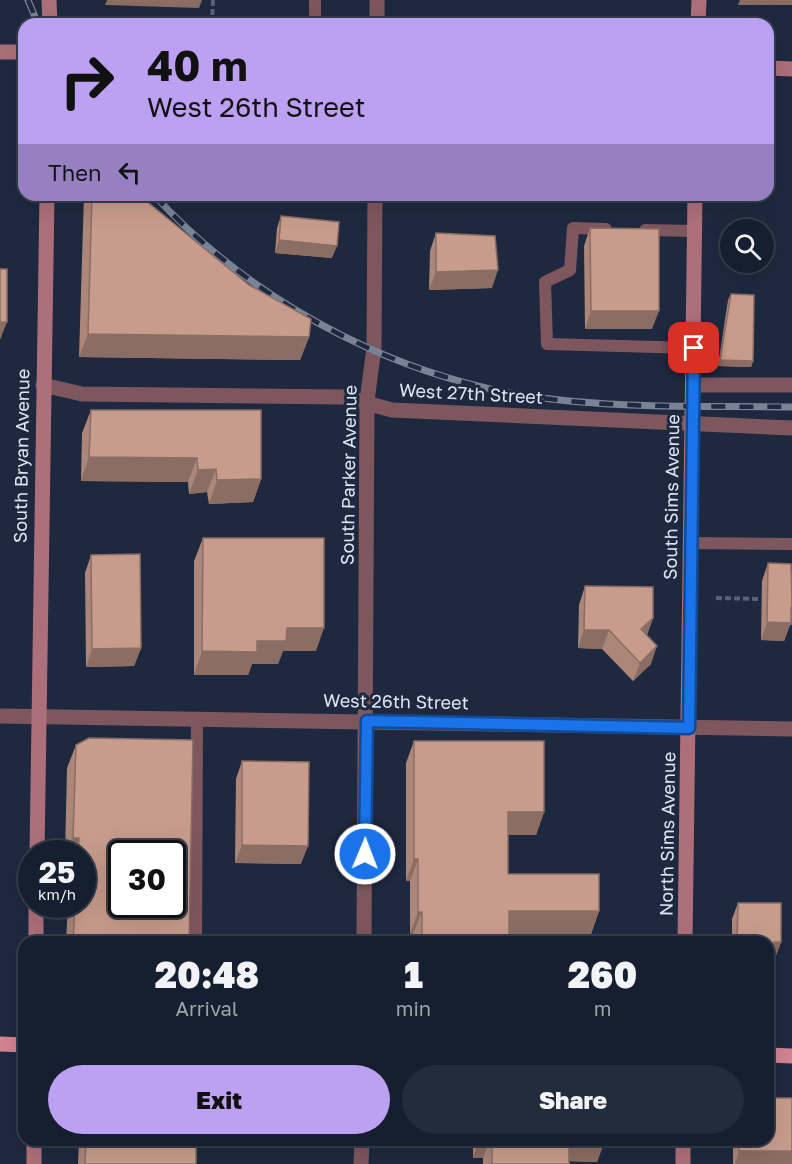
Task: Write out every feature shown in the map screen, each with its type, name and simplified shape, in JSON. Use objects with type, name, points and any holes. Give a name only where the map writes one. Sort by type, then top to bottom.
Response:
[{"type":"main road","points":[[0,1044],[18,1045]]},
{"type":"main road","points":[[774,1055],[792,1056]]},
{"type":"street","points":[[49,0],[50,18]]},
{"type":"street","points":[[377,0],[377,18]]},
{"type":"street","points":[[698,18],[699,0]]},
{"type":"street","points":[[0,52],[18,52]]},
{"type":"street","points":[[774,68],[792,69]]},
{"type":"street","name":"South Bryan Avenue","points":[[37,840],[47,201]]},
{"type":"street","name":"South Parker Avenue","points":[[364,936],[367,401],[374,348],[375,201]]},
{"type":"street","name":"South Sims Avenue","points":[[689,728],[696,201]]},
{"type":"street","name":"West 27th Street","points":[[43,385],[82,394],[344,397],[367,401],[392,410],[792,428]]},
{"type":"street","points":[[693,385],[792,385]]},
{"type":"street","name":"West 26th Street","points":[[0,716],[792,729]]},
{"type":"street","name":"North Sims Avenue","points":[[685,936],[689,728]]},
{"type":"street","points":[[36,918],[36,936]]},
{"type":"street","points":[[34,1146],[34,1164]]},
{"type":"street","points":[[361,1164],[362,1146]]},
{"type":"street","points":[[683,1146],[683,1164]]},
{"type":"lane","points":[[315,0],[315,18]]},
{"type":"lane","points":[[694,348],[547,344],[545,282],[570,270],[573,228],[695,231]]},
{"type":"lane","points":[[691,543],[792,544]]},
{"type":"lane","points":[[196,936],[197,719]]},
{"type":"path","points":[[212,18],[213,0]]},
{"type":"path","points":[[716,598],[762,599]]},
{"type":"building","points":[[92,201],[146,201],[249,285],[311,319],[309,337],[88,334]]},
{"type":"building","points":[[281,216],[339,222],[337,246],[279,240]]},
{"type":"building","points":[[590,228],[659,229],[659,311],[591,311]]},
{"type":"building","points":[[436,233],[495,236],[498,270],[436,272]]},
{"type":"building","points":[[0,269],[7,269],[7,322],[0,322]]},
{"type":"building","points":[[731,294],[754,295],[753,361],[720,360]]},
{"type":"building","points":[[91,410],[261,410],[261,479],[217,480],[216,469],[198,470],[197,458],[89,457]]},
{"type":"building","points":[[203,538],[324,538],[324,628],[287,628],[286,641],[257,641],[257,652],[202,651]]},
{"type":"building","points":[[140,554],[141,648],[92,649],[91,555]]},
{"type":"building","points":[[768,563],[791,564],[791,623],[767,622]]},
{"type":"building","points":[[585,586],[653,587],[653,618],[641,629],[657,646],[640,663],[609,630],[584,630]]},
{"type":"building","points":[[89,738],[193,740],[189,936],[73,936],[74,918],[96,918],[96,840],[79,840],[79,838],[73,838],[76,745]]},
{"type":"building","points":[[414,741],[544,741],[544,812],[508,812],[508,874],[599,874],[599,911],[509,911],[509,936],[422,936],[422,912],[418,912],[418,859],[414,859]]},
{"type":"building","points":[[242,761],[309,762],[308,846],[242,845]]},
{"type":"building","points":[[738,903],[781,903],[781,942],[774,942],[774,936],[737,936]]},
{"type":"building","points":[[774,1098],[792,1098],[792,1151],[739,1151],[739,1146],[774,1146]]},
{"type":"building","points":[[86,1146],[196,1146],[196,1164],[85,1164]]},
{"type":"building","points":[[492,1146],[569,1146],[569,1164],[492,1164]]},
{"type":"railway","points":[[28,0],[36,18]]},
{"type":"railway","points":[[160,201],[196,236],[241,273],[291,307],[343,336],[397,360],[454,379],[511,393],[569,401],[653,406],[792,407]]},
{"type":"route","points":[[365,854],[367,721],[689,728],[694,348]]}]
